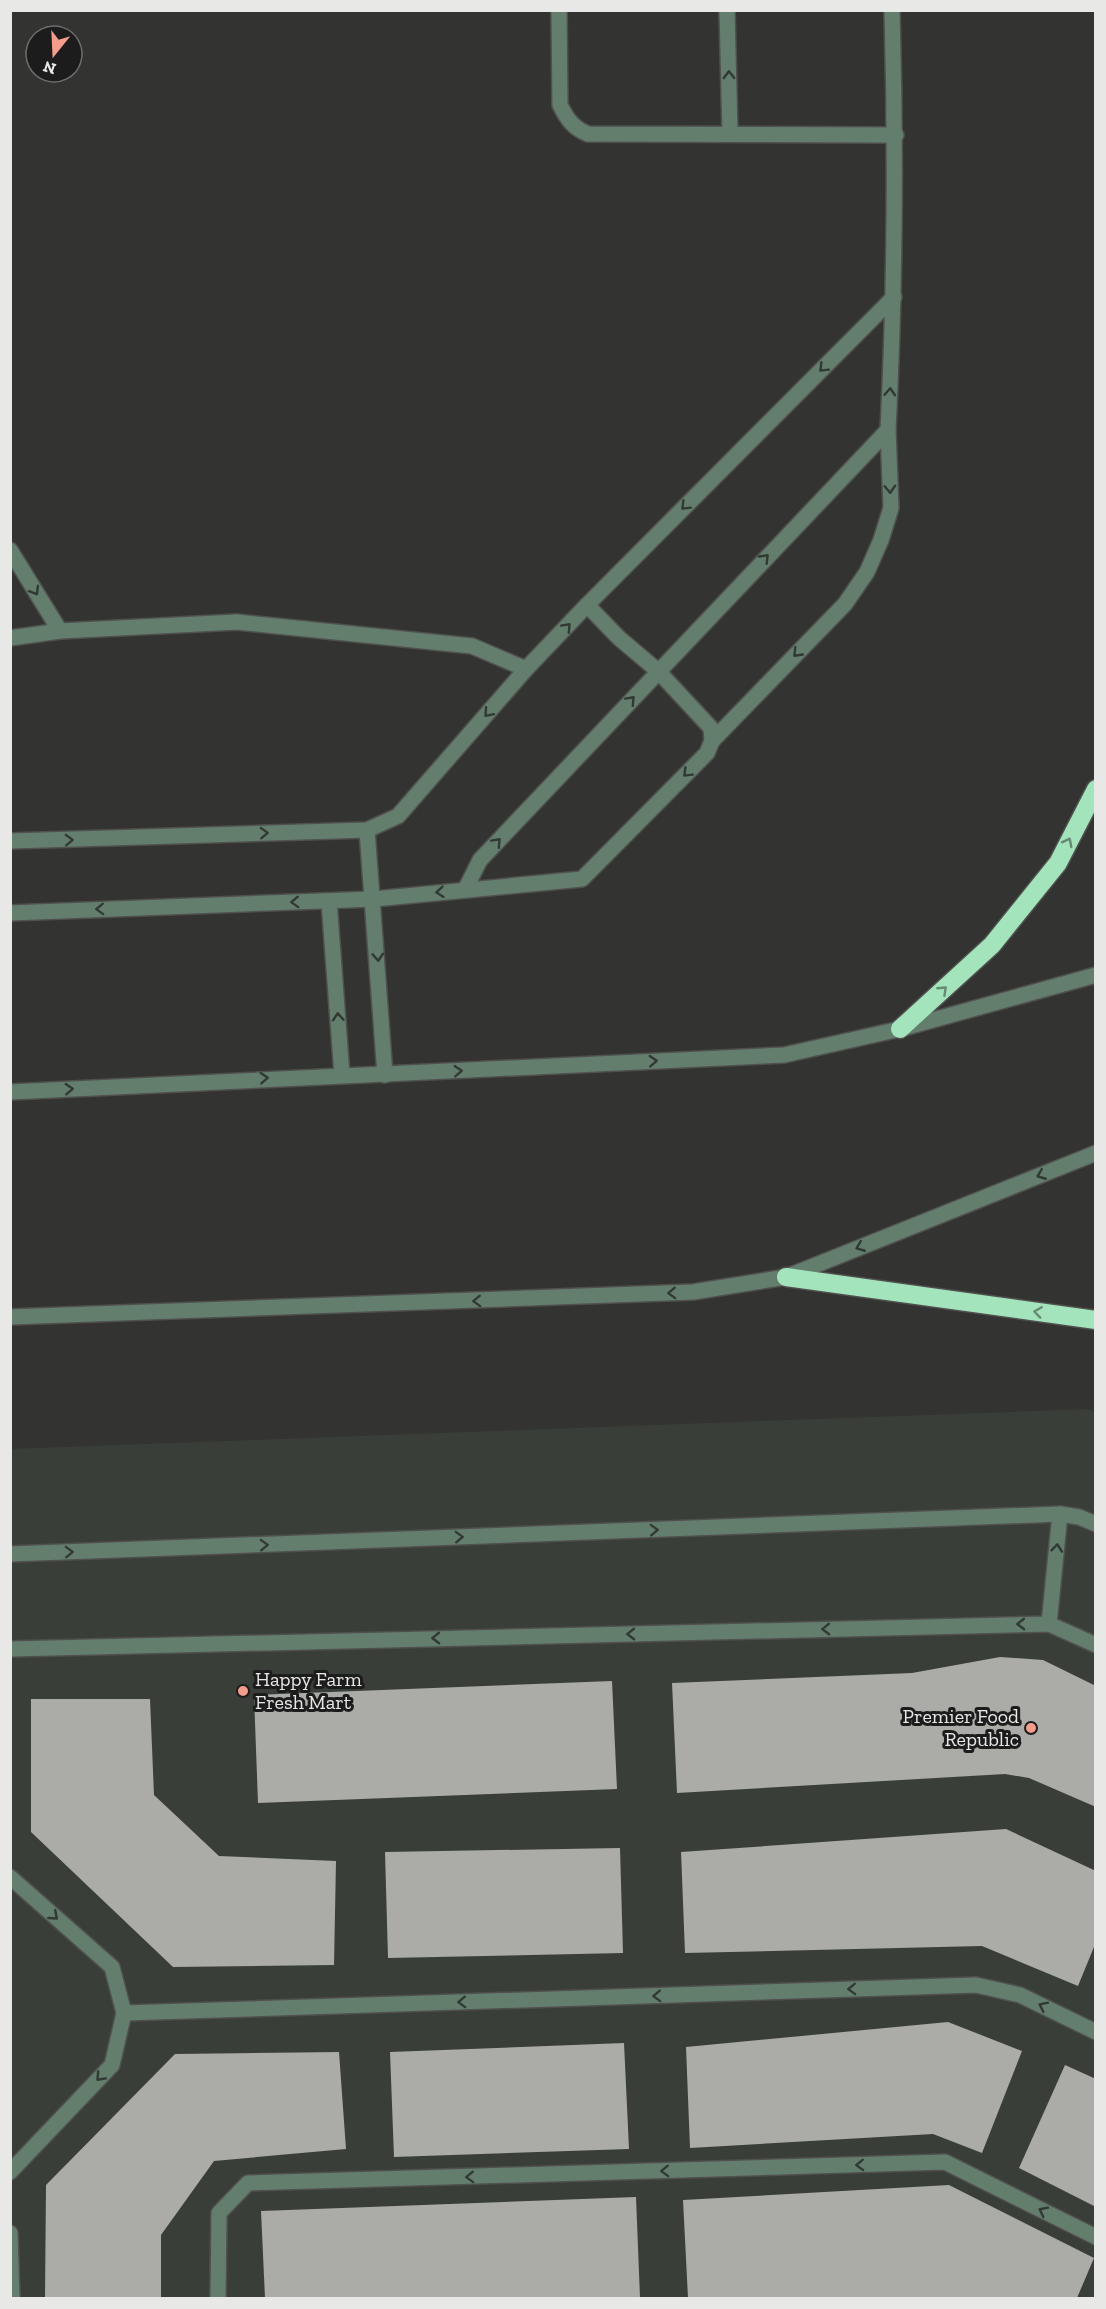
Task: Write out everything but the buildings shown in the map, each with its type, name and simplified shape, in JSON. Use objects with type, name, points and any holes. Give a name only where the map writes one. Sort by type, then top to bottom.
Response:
[{"type":"highway","points":[[900,1029],[992,945],[1058,863],[1095,789]]},
{"type":"highway","points":[[786,1277],[1095,1320]]},
{"type":"street","points":[[559,10],[560,105],[567,119],[579,130],[588,134],[896,135]]},
{"type":"street","points":[[727,10],[730,134]]},
{"type":"street","points":[[10,913],[374,899],[582,879],[707,753],[712,741],[845,604],[867,572],[881,540],[891,508],[888,430],[894,297],[896,135],[892,10]]},
{"type":"street","points":[[10,842],[367,830],[398,816],[526,669],[587,605],[894,297]]},
{"type":"street","points":[[465,890],[480,860],[888,430]]},
{"type":"street","points":[[10,550],[60,631]]},
{"type":"street","points":[[587,605],[619,638],[658,671],[711,728],[712,741]]},
{"type":"street","points":[[10,638],[60,631],[237,622],[472,646],[526,669]]},
{"type":"street","points":[[367,830],[374,899],[385,1075]]},
{"type":"street","points":[[329,901],[342,1075]]},
{"type":"street","points":[[10,1092],[784,1055],[900,1029],[1095,975]]},
{"type":"street","points":[[10,1317],[693,1292],[786,1277],[1095,1153]]},
{"type":"street","points":[[1049,1624],[1060,1514]]},
{"type":"street","points":[[10,1554],[1060,1514],[1079,1516],[1095,1524]]},
{"type":"street","points":[[10,1649],[1049,1624],[1095,1645]]},
{"type":"street","points":[[10,1877],[112,1967],[124,2013],[112,2065],[10,2172]]},
{"type":"street","points":[[124,2013],[976,1985],[1020,1995],[1095,2032]]},
{"type":"street","points":[[218,2298],[219,2213],[248,2183],[945,2162],[1095,2237]]},
{"type":"street","points":[[10,2234],[12,2298]]},
{"type":"shaded area","points":[[1089,1409],[1095,1412],[1095,2298],[11,2298],[10,1449]]},
{"type":"place","name":"Happy Farm Fresh Mart","points":[[243,1691]]},
{"type":"place","name":"Premier Food Republic","points":[[1031,1728]]}]
